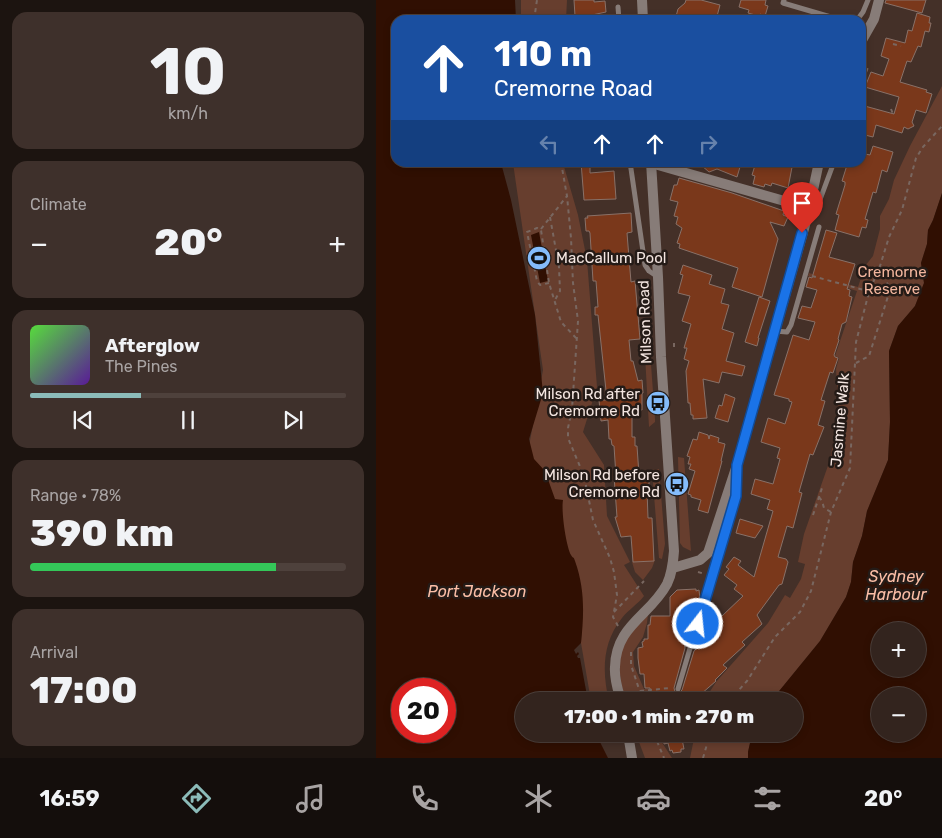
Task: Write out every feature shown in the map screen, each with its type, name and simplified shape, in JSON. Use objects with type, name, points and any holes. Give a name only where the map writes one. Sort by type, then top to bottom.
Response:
[{"type":"street","points":[[642,0],[643,15]]},
{"type":"street","points":[[866,33],[874,19],[879,0]]},
{"type":"street","name":"Milson Road","points":[[619,692],[615,666],[617,653],[625,633],[662,592],[671,576],[674,536],[661,357],[651,167]]},
{"type":"street","points":[[665,167],[809,208]]},
{"type":"street","points":[[672,568],[700,560],[707,554],[737,465],[809,208],[818,167]]},
{"type":"street","points":[[629,742],[632,758]]},
{"type":"lane","points":[[784,0],[783,3],[824,15]]},
{"type":"lane","points":[[861,15],[868,0]]},
{"type":"lane","points":[[618,7],[619,15]]},
{"type":"lane","points":[[631,167],[644,265],[658,277]]},
{"type":"lane","points":[[809,208],[818,205],[832,167]]},
{"type":"lane","points":[[775,331],[787,332],[789,329],[819,227]]},
{"type":"lane","points":[[678,689],[736,496],[737,465]]},
{"type":"path","points":[[535,15],[537,0]]},
{"type":"path","points":[[894,44],[901,46]]},
{"type":"path","points":[[866,71],[868,67]]},
{"type":"path","points":[[891,110],[893,114]]},
{"type":"path","name":"Jasmine Walk","points":[[737,692],[747,681],[775,637],[805,604],[814,583],[831,512],[850,468],[856,342],[869,292],[880,266],[888,236],[902,210],[916,158],[922,147],[942,126]]},
{"type":"path","points":[[562,167],[567,196],[573,283],[578,320],[568,438],[584,476],[593,520],[610,558],[614,572],[617,594],[613,618],[625,633]]},
{"type":"path","points":[[567,196],[541,230],[550,283],[561,322],[577,339]]},
{"type":"path","points":[[550,217],[559,268],[560,291],[555,300]]},
{"type":"path","points":[[541,230],[537,228],[527,232],[537,281],[540,285],[550,283]]},
{"type":"path","points":[[856,363],[869,356],[890,290],[880,266]]},
{"type":"path","points":[[805,274],[869,292]]},
{"type":"path","points":[[813,514],[823,485]]},
{"type":"path","points":[[819,497],[824,508],[831,512]]},
{"type":"path","points":[[698,572],[703,574]]},
{"type":"path","points":[[614,612],[644,582]]},
{"type":"path","points":[[631,652],[631,665],[640,691],[678,689]]},
{"type":"path","points":[[657,742],[664,758]]},
{"type":"path","points":[[703,758],[708,742]]},
{"type":"green space","points":[[521,0],[567,0],[566,15],[521,15]]},
{"type":"green space","name":"Cremorne Reserve","points":[[942,86],[942,193],[928,230],[927,244],[921,263],[924,283],[915,306],[898,326],[889,351],[890,422],[888,460],[867,511],[862,536],[853,562],[851,582],[846,597],[820,641],[778,692],[710,692],[716,682],[768,623],[785,595],[790,598],[801,579],[805,564],[798,562],[804,534],[830,460],[838,404],[836,369],[839,358],[835,356],[857,291],[808,276],[809,273],[858,287],[865,266],[873,256],[880,229],[880,216],[889,199],[894,180]]},
{"type":"green space","points":[[514,167],[564,167],[578,215],[587,260],[597,387],[583,432],[604,465],[607,516],[630,562],[624,565],[644,596],[622,618],[611,637],[605,658],[607,692],[589,692],[581,643],[582,624],[525,468],[543,370]]},
{"type":"green space","points":[[644,337],[649,337],[655,419],[655,422],[649,427]]},
{"type":"green space","points":[[678,457],[684,458],[691,551],[680,543]]},
{"type":"green space","points":[[659,469],[665,544],[662,559],[659,558],[652,470]]},
{"type":"green space","points":[[655,560],[652,568],[643,580],[635,572],[632,562]]},
{"type":"green space","points":[[648,614],[643,637],[633,652],[634,666],[644,689],[674,687],[674,690],[623,692],[620,676],[621,651],[633,630]]},
{"type":"green space","points":[[639,742],[662,742],[672,758],[645,758]]},
{"type":"green space","points":[[693,742],[750,742],[748,758],[690,758]]},
{"type":"water","name":"Port Jackson","points":[[376,0],[515,0],[516,15],[391,15],[391,167],[502,167],[511,200],[535,315],[543,393],[529,439],[534,459],[545,471],[555,499],[563,500],[569,551],[574,558],[581,582],[583,612],[581,643],[574,650],[576,654],[578,652],[579,654],[577,656],[580,658],[586,692],[515,692],[515,742],[600,742],[608,758],[376,758]]},
{"type":"water","name":"Sydney Harbour","points":[[942,193],[942,758],[748,758],[750,742],[803,742],[803,692],[778,692],[820,641],[846,597],[851,582],[853,562],[862,536],[867,511],[888,460],[890,422],[889,351],[898,326],[915,306],[924,283],[921,263],[927,244],[928,230]]},
{"type":"water","name":"MacCallum Pool","points":[[539,232],[548,281],[540,283],[531,235]]},
{"type":"building","points":[[574,0],[605,1],[606,12],[592,15],[575,15]]},
{"type":"building","points":[[686,0],[701,0],[720,5],[717,15],[676,15],[678,9]]},
{"type":"building","points":[[741,0],[766,0],[765,5],[768,6],[765,15],[748,13],[749,10],[739,7]]},
{"type":"building","points":[[886,0],[926,0],[922,13],[885,3]]},
{"type":"building","points":[[917,13],[930,17],[929,32],[925,31],[921,47],[918,46],[911,62],[907,61],[900,82],[927,90],[926,92],[932,94],[926,113],[916,110],[912,122],[914,126],[908,129],[904,127],[902,133],[876,125],[873,137],[866,135],[866,106],[894,114],[899,97],[866,87],[871,72],[883,76],[889,59],[881,56],[886,38],[905,43],[908,30],[912,31]]},
{"type":"building","points":[[873,146],[893,152],[887,172],[882,170],[876,193],[873,192],[865,219],[868,220],[866,228],[862,227],[859,237],[835,230],[839,215],[836,214],[845,185],[845,182],[842,181],[846,167],[866,167],[866,154],[870,155]]},
{"type":"building","points":[[581,167],[590,167],[590,173],[614,171],[616,199],[584,200]]},
{"type":"building","points":[[703,167],[740,167],[737,177],[717,169],[709,172]]},
{"type":"building","points":[[754,167],[792,167],[788,188],[772,183],[771,186],[765,184],[764,187],[753,184],[755,176],[752,175]]},
{"type":"building","points":[[679,178],[732,193],[784,211],[783,215],[788,217],[784,226],[770,222],[778,239],[762,297],[732,287],[738,268],[679,248],[680,244],[677,243],[682,228],[676,224],[678,217],[674,216],[678,202],[670,200],[674,185],[677,185]]},
{"type":"building","points":[[631,213],[632,232],[627,233],[631,282],[635,281],[640,339],[629,340],[631,361],[633,361],[638,381],[642,380],[643,393],[642,410],[632,410],[632,437],[635,437],[635,446],[637,446],[639,475],[645,474],[646,481],[649,481],[649,490],[647,490],[648,518],[652,518],[654,561],[633,562],[631,536],[621,537],[615,517],[617,517],[614,446],[611,439],[609,439],[608,420],[601,421],[599,400],[607,400],[598,315],[595,315],[595,307],[598,307],[596,281],[593,281],[590,233],[586,231],[585,218],[588,218],[587,216]]},
{"type":"building","points":[[826,230],[837,233],[829,257],[855,264],[847,289],[850,290],[849,296],[852,297],[846,322],[842,324],[834,355],[838,358],[833,373],[830,372],[821,400],[825,401],[818,425],[824,427],[813,455],[810,454],[799,492],[802,493],[793,528],[787,526],[778,557],[786,559],[788,562],[782,584],[779,585],[757,615],[762,624],[742,642],[745,645],[723,665],[727,668],[716,681],[703,692],[680,692],[694,651],[705,641],[699,634],[711,621],[705,614],[706,610],[711,605],[722,616],[743,596],[734,589],[737,585],[724,575],[729,569],[726,567],[734,557],[741,561],[738,565],[754,577],[773,511],[767,509],[770,500],[751,494],[755,479],[773,484],[780,459],[777,458],[780,448],[761,442],[768,418],[785,424],[792,402],[789,399],[774,395],[793,335],[809,340],[815,322],[798,318],[802,306],[811,308],[817,290],[806,287],[809,277],[812,278]]},
{"type":"building","points":[[683,265],[712,275],[709,284],[725,289],[721,303],[729,305],[722,329],[734,333],[726,361],[745,366],[742,376],[722,372],[719,383],[703,379],[707,418],[693,419],[690,403],[688,403],[686,371],[689,361],[684,359],[687,348],[684,348],[691,324],[682,321],[690,296],[678,293],[683,275],[680,274]]},
{"type":"building","points":[[759,297],[770,301],[757,346],[745,342]]},
{"type":"building","points":[[725,394],[735,398],[728,422],[715,418],[719,405],[722,406]]},
{"type":"building","points":[[699,432],[708,435],[709,439],[710,435],[719,438],[718,442],[725,444],[708,513],[698,510],[701,500],[688,494],[695,471],[689,469],[691,464],[688,464],[690,457],[687,456],[693,439],[697,440]]},
{"type":"building","points":[[740,519],[763,526],[755,538],[736,533]]},
{"type":"building","points":[[696,589],[696,591],[699,590],[700,599],[696,612],[691,612],[691,625],[682,616],[685,648],[674,688],[675,692],[651,692],[650,688],[645,688],[644,674],[640,674],[638,648],[643,647],[642,642],[644,639],[648,639],[648,625],[650,625],[651,616],[670,616],[670,597],[677,590]]},
{"type":"building","points":[[664,742],[683,742],[684,749],[681,749],[681,752],[673,753],[672,750],[670,751],[668,743],[664,744]]},
{"type":"place","name":"MacCallum Pool","points":[[539,258]]},
{"type":"place","name":"Milson Rd after Cremorne Rd","points":[[658,403]]},
{"type":"place","name":"Milson Rd before Cremorne Rd","points":[[677,484]]},
{"type":"route","points":[[698,624],[736,496],[737,465],[802,233]]}]
